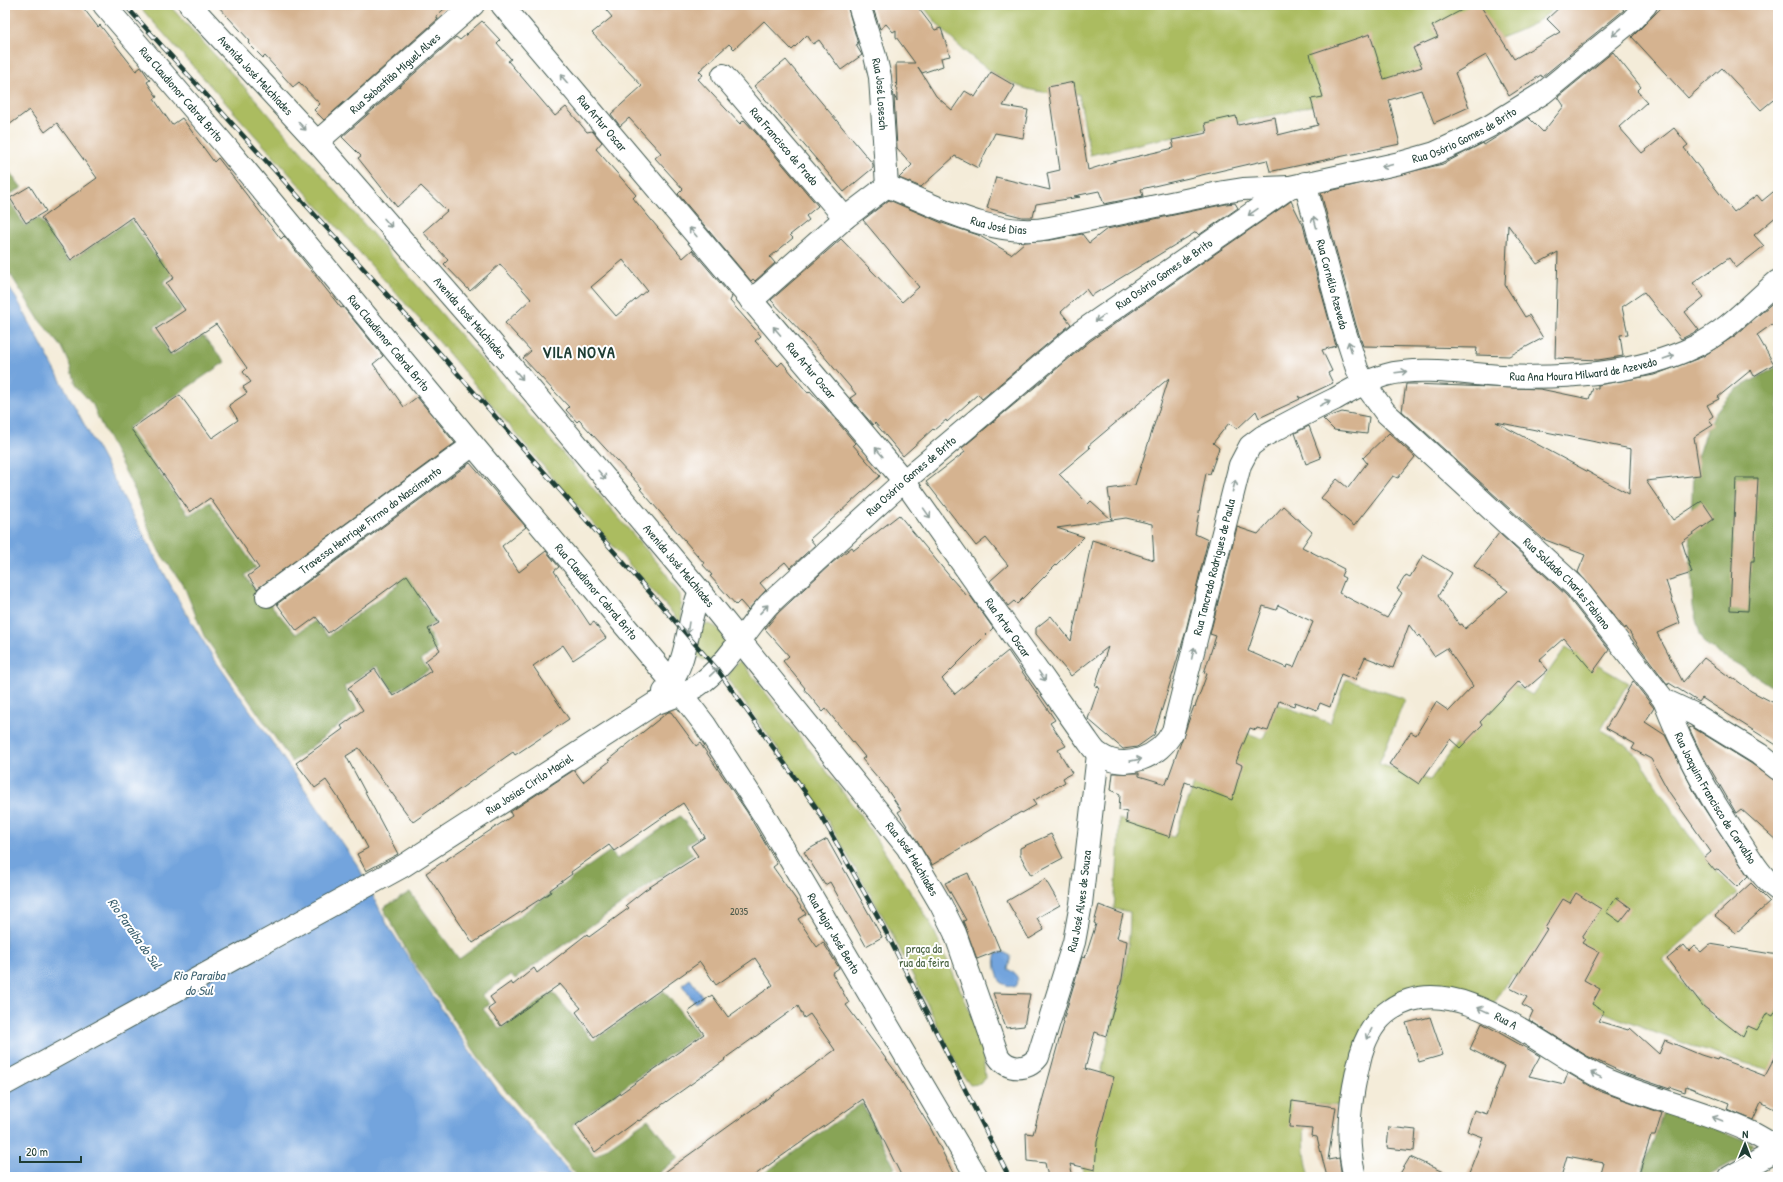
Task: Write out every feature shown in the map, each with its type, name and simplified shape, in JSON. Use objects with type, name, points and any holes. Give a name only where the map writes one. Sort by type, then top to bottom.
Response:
[{"type":"street","name":"Rua Claudionor Cabral Brito","points":[[104,5],[223,144],[677,688]]},
{"type":"street","name":"Avenida José Melchíades","points":[[190,5],[317,142],[491,342],[740,640]]},
{"type":"street","name":"Rua Sebastião Miguel Alves","points":[[317,142],[473,5]]},
{"type":"street","name":"Rua Artur Oscar","points":[[502,5],[904,481],[1098,754]]},
{"type":"street","name":"Rua José Losesch","points":[[859,5],[880,77],[887,186]]},
{"type":"street","name":"Rua Osório Gomes de Brito","points":[[740,640],[754,620],[769,604],[904,481],[1082,331],[1298,185],[1400,163],[1435,153],[1490,126],[1543,93],[1631,21],[1646,5]]},
{"type":"street","name":"Rua Francisco de Prado","points":[[723,75],[845,218]]},
{"type":"street","name":"Rua José Dias","points":[[887,186],[981,223],[1008,229],[1029,231],[1224,192],[1298,185]]},
{"type":"street","name":"Rua Cornélio Azevedo","points":[[1298,185],[1357,369],[1364,383]]},
{"type":"street","points":[[751,301],[845,218],[887,186]]},
{"type":"street","name":"Rua Ana Moura Milward de Azevedo","points":[[1364,383],[1386,375],[1403,372],[1504,376],[1566,375],[1613,372],[1647,364],[1697,346],[1736,319],[1778,280]]},
{"type":"street","name":"Rua Soldado Charles Fabiano","points":[[1364,383],[1385,412],[1576,587],[1664,700],[1694,714],[1759,754],[1778,769]]},
{"type":"street","name":"Rua Tancredo Rodrigues de Paula","points":[[1098,754],[1126,762],[1143,759],[1162,748],[1173,731],[1233,486],[1240,465],[1250,446],[1262,436],[1364,383]]},
{"type":"street","name":"Travessa Henrique Firmo do Nascimento","points":[[267,596],[473,445]]},
{"type":"street","name":"Rua Josias Cirilo Maciel","points":[[677,688],[680,668],[685,653],[690,619],[700,591]]},
{"type":"street","name":"Rua Josias Cirilo Maciel","points":[[5,1084],[403,866],[677,688],[708,678],[740,640]]},
{"type":"street","name":"Rua José Melchíades","points":[[740,640],[907,847],[941,905],[955,934],[996,1052],[1000,1059],[1003,1063],[1012,1067],[1026,1066],[1038,1057],[1043,1044]]},
{"type":"street","name":"Rua Major José Bento","points":[[677,688],[705,725],[765,817],[977,1177]]},
{"type":"street","name":"Rua Joaquim Francisco de Carvalho","points":[[1664,700],[1678,736],[1693,767],[1721,815],[1759,872],[1778,890]]},
{"type":"street","name":"Rua José Alves de Souza","points":[[1043,1044],[1074,942],[1081,904],[1098,754]]},
{"type":"street","name":"Rua A","points":[[1355,1177],[1349,1143],[1349,1123],[1357,1071],[1366,1039],[1378,1020],[1396,1006],[1415,999],[1430,997],[1460,1001],[1478,1008],[1516,1027],[1594,1074],[1629,1088],[1735,1125],[1778,1149]]},
{"type":"street","name":"Rua A","points":[[1730,1177],[1778,1149]]},
{"type":"green space","points":[[138,5],[169,5],[258,102],[663,569],[680,595],[682,624],[559,485],[429,330]]},
{"type":"green space","points":[[922,5],[1560,5],[1535,23],[1518,31],[1402,76],[1325,102],[1284,113],[1090,155],[1079,94],[1031,90],[1023,88],[1002,78],[964,51],[942,29]]},
{"type":"green space","points":[[5,166],[22,188],[7,196],[25,226],[39,218],[69,262],[131,220],[158,260],[162,259],[174,274],[163,282],[182,310],[154,327],[171,356],[203,336],[225,362],[128,428],[189,515],[210,502],[256,568],[245,575],[257,593],[260,592],[296,634],[315,621],[328,636],[398,585],[375,555],[434,589],[419,598],[436,622],[426,628],[437,649],[421,660],[429,670],[394,692],[376,666],[344,687],[358,710],[292,762],[204,636],[184,586],[160,553],[149,530],[135,491],[93,405],[75,385],[69,362],[62,347],[40,321],[5,266]]},
{"type":"green space","points":[[1778,366],[1778,691],[1739,665],[1719,654],[1706,644],[1700,634],[1693,607],[1690,551],[1693,470],[1706,430],[1718,409],[1735,390]]},
{"type":"green space","points":[[707,624],[718,628],[723,634],[725,642],[725,646],[712,660],[703,660],[694,654],[699,626]]},
{"type":"green space","points":[[1566,647],[1628,683],[1601,730],[1623,743],[1638,756],[1683,827],[1719,875],[1737,893],[1662,960],[1716,1021],[1746,985],[1778,959],[1778,1072],[1744,1063],[1677,1041],[1513,974],[1493,1005],[1394,997],[1342,1106],[1307,1104],[1304,1140],[1307,1167],[1310,1177],[1083,1177],[1086,1145],[1107,1045],[1123,979],[1128,947],[1130,912],[1114,909],[1119,819],[1174,837],[1218,722],[1263,739],[1278,704],[1330,723],[1346,679],[1405,699],[1379,764],[1430,780],[1503,678],[1532,695]]},
{"type":"green space","name":"praça da rua da feira","points":[[741,661],[859,813],[930,922],[974,1020],[983,1052],[985,1078],[980,1084],[970,1085],[962,1074],[886,922],[818,804],[728,680],[732,669]]},
{"type":"green space","points":[[680,816],[697,837],[686,845],[693,854],[515,979],[511,975],[482,995],[490,1004],[483,1009],[500,1029],[553,992],[593,1041],[664,991],[698,1034],[572,1125],[595,1156],[648,1119],[679,1158],[658,1173],[662,1177],[578,1177],[484,1065],[412,960],[383,908],[410,892],[459,959],[610,851],[617,859]]},
{"type":"green space","points":[[862,1103],[895,1168],[884,1177],[759,1177]]},
{"type":"green space","points":[[1665,1108],[1754,1144],[1745,1155],[1705,1177],[1640,1177]]},
{"type":"water","name":"Rio Paraiba do Sul","points":[[5,282],[18,301],[184,610],[213,657],[358,866],[387,924],[451,1024],[502,1096],[574,1177],[5,1177]]},
{"type":"water","points":[[1003,952],[1011,956],[1008,969],[1016,975],[1018,979],[1017,985],[1013,987],[1001,983],[995,965],[997,954]]},
{"type":"water","points":[[690,979],[703,997],[695,1003],[682,985]]},
{"type":"building","points":[[5,5],[81,5],[98,27],[100,25],[136,71],[141,67],[150,80],[147,82],[157,97],[154,99],[172,125],[182,118],[214,162],[218,158],[281,239],[284,236],[341,308],[343,307],[383,356],[373,364],[404,407],[417,397],[455,443],[257,589],[248,576],[259,568],[210,498],[190,512],[131,429],[180,395],[212,438],[238,420],[229,405],[247,393],[243,387],[251,382],[243,372],[247,368],[216,324],[172,353],[156,329],[185,310],[166,283],[174,278],[132,217],[71,260],[41,218],[97,178],[57,123],[45,132],[29,110],[5,128]]},
{"type":"building","points":[[217,5],[449,5],[436,16],[438,19],[324,120],[314,110],[320,104],[299,82],[293,87],[265,56],[263,58],[248,43],[250,41]]},
{"type":"building","points":[[602,5],[847,5],[858,44],[856,45],[862,55],[841,70],[819,40],[813,44],[807,35],[792,50],[764,21],[734,49],[729,44],[699,71],[703,75],[698,79],[740,124],[744,120],[818,206],[806,216],[809,220],[790,235],[793,238],[770,257],[775,263],[755,281],[753,279],[751,281],[678,194],[683,189],[655,158],[661,153],[629,118],[620,126],[611,114],[642,86],[592,33],[612,17]]},
{"type":"building","points":[[872,5],[916,5],[935,30],[941,28],[950,56],[941,58],[943,66],[922,73],[918,67],[936,96],[952,110],[965,91],[975,97],[991,72],[1015,86],[1003,106],[1028,110],[1023,138],[995,133],[978,168],[955,156],[921,187],[899,178],[912,165],[897,148],[894,96],[897,101],[896,63],[915,63],[896,37],[896,30],[893,32],[886,24],[880,29]]},
{"type":"building","points":[[1471,5],[1480,5],[1514,59],[1560,32],[1547,19],[1562,5],[1618,5],[1624,10],[1542,77],[1541,75],[1509,96],[1486,55],[1455,73],[1469,107],[1434,123],[1421,90],[1389,100],[1400,144],[1273,171],[1270,171],[1267,160],[1141,189],[1143,196],[1104,204],[1099,191],[1074,196],[1080,197],[1036,204],[1033,217],[1022,217],[987,208],[996,177],[1050,190],[1047,173],[1060,170],[1048,87],[1074,82],[1088,170],[1113,162],[1174,148],[1172,140],[1207,133],[1205,123],[1236,116],[1238,125],[1275,117],[1278,135],[1318,125],[1311,99],[1323,97],[1310,54],[1370,34],[1384,79],[1422,67],[1413,48],[1438,37],[1432,26]]},
{"type":"building","points":[[1664,5],[1778,5],[1778,96],[1761,110],[1722,68],[1688,98],[1632,37]]},
{"type":"building","points":[[482,21],[500,40],[497,43],[511,59],[508,61],[555,116],[566,107],[587,132],[592,131],[602,142],[596,149],[636,195],[633,198],[683,258],[692,250],[732,297],[730,301],[761,336],[755,341],[778,366],[782,362],[808,393],[810,391],[825,407],[855,443],[853,445],[880,476],[810,539],[815,545],[790,568],[785,562],[760,583],[766,590],[748,610],[740,601],[736,605],[710,576],[712,575],[703,565],[704,563],[640,489],[642,488],[579,420],[577,422],[566,410],[569,407],[523,358],[531,351],[505,323],[531,299],[500,264],[470,291],[444,264],[448,260],[423,232],[447,211],[421,186],[397,207],[358,158],[361,156],[342,137],[456,37],[460,40]],"holes":[[[623,260],[647,290],[616,316],[591,287]]]},
{"type":"building","points":[[1613,52],[1641,87],[1637,91],[1647,102],[1619,127],[1642,153],[1674,128],[1688,145],[1684,148],[1734,212],[1757,195],[1762,201],[1778,188],[1778,215],[1754,235],[1764,246],[1736,268],[1729,258],[1693,283],[1704,297],[1685,312],[1699,330],[1681,339],[1644,292],[1622,307],[1628,334],[1620,335],[1623,356],[1598,360],[1555,358],[1558,252],[1537,264],[1508,225],[1505,285],[1525,317],[1529,315],[1543,338],[1509,356],[1476,355],[1477,348],[1363,346],[1321,193],[1443,164],[1483,143],[1484,145],[1528,117],[1543,132],[1564,106],[1558,97]]},
{"type":"building","points":[[786,60],[873,164],[873,168],[844,192],[754,86]]},
{"type":"building","points":[[30,186],[46,211],[26,223],[10,198]]},
{"type":"building","points":[[889,200],[942,223],[978,235],[1011,254],[1025,242],[1051,240],[1082,234],[1089,243],[1107,229],[1226,204],[1235,203],[1238,208],[1199,235],[1196,232],[1091,296],[1086,289],[1061,312],[1071,324],[982,399],[978,394],[947,422],[946,420],[934,430],[933,429],[903,456],[875,423],[873,425],[850,398],[856,394],[822,354],[771,300],[841,239],[902,302],[919,287],[863,220]]},
{"type":"building","points":[[1291,201],[1303,225],[1336,346],[1322,350],[1332,371],[1328,373],[1333,383],[1301,398],[1298,396],[1300,399],[1259,418],[1256,411],[1237,429],[1229,423],[1213,443],[1219,448],[1210,474],[1206,473],[1195,534],[1208,540],[1185,634],[1154,735],[1137,747],[1123,749],[1088,719],[1099,687],[1095,686],[1108,647],[1071,676],[1036,634],[1036,628],[1051,616],[1071,641],[1092,540],[1154,560],[1152,524],[1126,518],[1057,528],[1084,537],[1017,604],[1014,601],[1008,606],[990,581],[1008,565],[986,538],[976,546],[926,482],[965,452],[962,448],[1090,341]],"holes":[[[1169,378],[1135,485],[1108,489],[1112,520],[1091,501],[1088,504],[1059,474],[1090,448],[1088,446]]]},
{"type":"building","points":[[1778,298],[1778,320],[1757,335],[1774,364],[1754,376],[1751,370],[1718,397],[1719,399],[1707,405],[1713,416],[1709,419],[1713,425],[1694,437],[1700,475],[1646,481],[1673,520],[1702,501],[1714,519],[1682,542],[1692,573],[1666,581],[1680,623],[1657,633],[1683,682],[1704,658],[1751,691],[1778,705],[1778,746],[1702,698],[1699,702],[1669,683],[1668,685],[1626,627],[1625,629],[1578,572],[1585,555],[1543,539],[1402,411],[1406,384],[1540,389],[1589,399],[1593,388],[1598,388],[1598,385],[1654,375],[1702,357],[1736,335]],"holes":[[[1496,422],[1631,449],[1629,494]]]},
{"type":"building","points":[[1342,412],[1369,417],[1367,434],[1334,430],[1323,419]]},
{"type":"building","points":[[1309,426],[1321,458],[1306,464],[1295,433]]},
{"type":"building","points":[[1389,433],[1415,457],[1398,478],[1393,476],[1354,526],[1321,498],[1337,479],[1348,488],[1367,463],[1363,458]]},
{"type":"building","points":[[470,463],[526,527],[502,546],[519,572],[546,551],[559,567],[554,571],[590,625],[594,622],[606,638],[573,660],[563,645],[533,666],[569,719],[515,755],[513,752],[413,822],[359,748],[346,756],[398,854],[366,871],[357,854],[368,848],[352,818],[326,780],[315,788],[296,763],[343,729],[341,726],[363,710],[348,688],[375,669],[393,696],[431,671],[425,661],[440,650],[428,629],[439,623],[407,575],[328,633],[316,617],[297,631],[277,604]]},
{"type":"building","points":[[1736,478],[1758,478],[1754,561],[1751,561],[1748,611],[1730,610]]},
{"type":"building","points":[[1283,506],[1312,532],[1302,547],[1344,569],[1341,576],[1345,578],[1339,593],[1387,618],[1402,593],[1397,589],[1406,575],[1410,577],[1423,555],[1452,573],[1438,596],[1460,625],[1462,624],[1465,629],[1508,591],[1474,566],[1499,533],[1567,596],[1609,650],[1593,672],[1564,638],[1539,660],[1548,670],[1526,689],[1519,681],[1480,722],[1482,725],[1460,748],[1450,739],[1419,784],[1389,764],[1411,732],[1416,735],[1436,702],[1449,711],[1473,686],[1447,648],[1434,656],[1420,635],[1418,637],[1409,625],[1393,668],[1365,657],[1355,680],[1341,674],[1330,707],[1320,703],[1317,710],[1295,702],[1294,706],[1279,701],[1268,731],[1250,728],[1236,762],[1242,765],[1232,800],[1185,782],[1170,837],[1126,822],[1127,812],[1119,810],[1120,794],[1111,790],[1113,773],[1139,773],[1139,776],[1166,784],[1207,674],[1204,673],[1216,636],[1210,634],[1237,527],[1258,534]],"holes":[[[1278,605],[1313,622],[1294,667],[1288,665],[1287,668],[1248,651],[1263,606],[1276,610]]]},
{"type":"building","points":[[899,515],[951,578],[967,596],[969,594],[993,628],[942,679],[955,694],[1008,651],[1055,720],[1050,723],[1066,746],[1058,750],[1072,773],[1063,778],[1065,782],[1033,801],[1036,805],[1022,813],[1021,812],[932,865],[898,812],[901,810],[884,785],[862,759],[865,757],[826,709],[823,712],[804,689],[805,688],[783,661],[789,656],[765,629],[778,613],[832,563],[852,547],[854,550]]},
{"type":"building","points":[[1633,681],[1654,708],[1645,722],[1665,735],[1698,799],[1748,876],[1737,887],[1718,869],[1715,871],[1704,858],[1711,852],[1669,792],[1651,759],[1632,749],[1635,744],[1606,728]]},
{"type":"building","points":[[668,712],[671,712],[696,746],[700,743],[747,812],[777,864],[773,867],[806,914],[798,919],[817,947],[823,942],[839,968],[832,973],[849,1003],[846,1005],[895,1071],[930,1127],[955,1177],[902,1177],[863,1099],[752,1177],[658,1177],[835,1050],[810,1014],[804,1018],[798,1006],[724,1059],[725,1060],[639,1121],[638,1120],[595,1152],[576,1125],[704,1034],[688,1012],[712,995],[728,1017],[773,985],[755,958],[716,985],[700,962],[594,1037],[576,1012],[581,1008],[560,984],[501,1026],[488,1009],[495,1004],[490,997],[511,982],[513,985],[534,968],[537,973],[587,934],[589,937],[629,908],[626,905],[645,890],[698,856],[691,846],[705,837],[683,803],[614,851],[609,845],[571,872],[572,874],[550,890],[551,892],[473,943],[426,873],[512,816],[510,812],[574,770],[583,782]]},
{"type":"building","points":[[1692,727],[1752,764],[1778,783],[1778,842],[1741,809],[1736,813],[1700,751],[1689,728]]},
{"type":"building","points":[[1051,834],[1063,858],[1031,875],[1020,855],[1020,848]]},
{"type":"building","points":[[827,839],[882,937],[866,946],[830,882],[825,885],[804,852]]},
{"type":"building","points":[[968,873],[1000,950],[977,959],[963,921],[966,920],[945,883]]},
{"type":"building","points":[[1045,879],[1060,905],[1037,918],[1044,930],[1029,939],[1007,901]]},
{"type":"building","points":[[1751,883],[1770,902],[1736,933],[1715,916]]},
{"type":"building","points":[[1576,893],[1601,909],[1582,937],[1585,939],[1582,943],[1599,952],[1584,980],[1600,989],[1592,1004],[1604,1011],[1598,1021],[1628,1030],[1630,1028],[1659,1054],[1665,1040],[1701,1055],[1717,1060],[1718,1058],[1765,1076],[1778,1052],[1778,1111],[1761,1102],[1753,1120],[1727,1109],[1729,1103],[1686,1086],[1685,1092],[1670,1087],[1670,1089],[1626,1074],[1587,1056],[1529,1020],[1533,1011],[1522,1005],[1527,997],[1510,988],[1547,929],[1545,928],[1563,899],[1570,903]]},
{"type":"building","points":[[1616,897],[1631,908],[1620,922],[1606,912]]},
{"type":"building","points":[[1099,905],[1123,914],[1117,938],[1127,941],[1122,979],[1106,1036],[1095,1032],[1085,1069],[1114,1077],[1097,1142],[1095,1170],[1070,1164],[1073,1177],[1048,1177],[1045,1163],[1027,1161],[1026,1133],[1033,1134],[1064,1022],[1063,1021],[1082,957],[1085,958],[1096,924],[1094,923]]},
{"type":"building","points":[[1710,944],[1778,955],[1778,1007],[1773,1016],[1767,1013],[1757,1030],[1748,1026],[1743,1037],[1703,1006],[1667,959],[1684,945],[1689,951],[1694,946],[1701,952]]},
{"type":"building","points":[[993,993],[1030,994],[1024,1026],[1006,1028]]},
{"type":"building","points":[[1430,1017],[1443,1055],[1419,1062],[1406,1023]]},
{"type":"building","points":[[1482,1023],[1540,1056],[1529,1076],[1564,1084],[1568,1073],[1599,1091],[1662,1113],[1655,1136],[1651,1136],[1638,1177],[1600,1177],[1604,1163],[1567,1156],[1561,1177],[1467,1177],[1483,1137],[1467,1131],[1474,1110],[1487,1114],[1504,1066],[1470,1049]]},
{"type":"building","points":[[1292,1101],[1336,1107],[1328,1160],[1339,1158],[1342,1177],[1327,1177],[1317,1137],[1311,1136],[1312,1129],[1289,1127]]},
{"type":"building","points":[[1389,1127],[1416,1130],[1414,1151],[1387,1148]]},
{"type":"building","points":[[1410,1157],[1454,1177],[1398,1177]]},
{"type":"railway","points":[[125,5],[429,341],[717,669],[818,810],[883,926],[1009,1177]]},
{"type":"district","name":"VILA NOVA","points":[[579,352]]},
{"type":"water label","name":"Rio Paraíba do Sul","points":[[135,933]]}]
